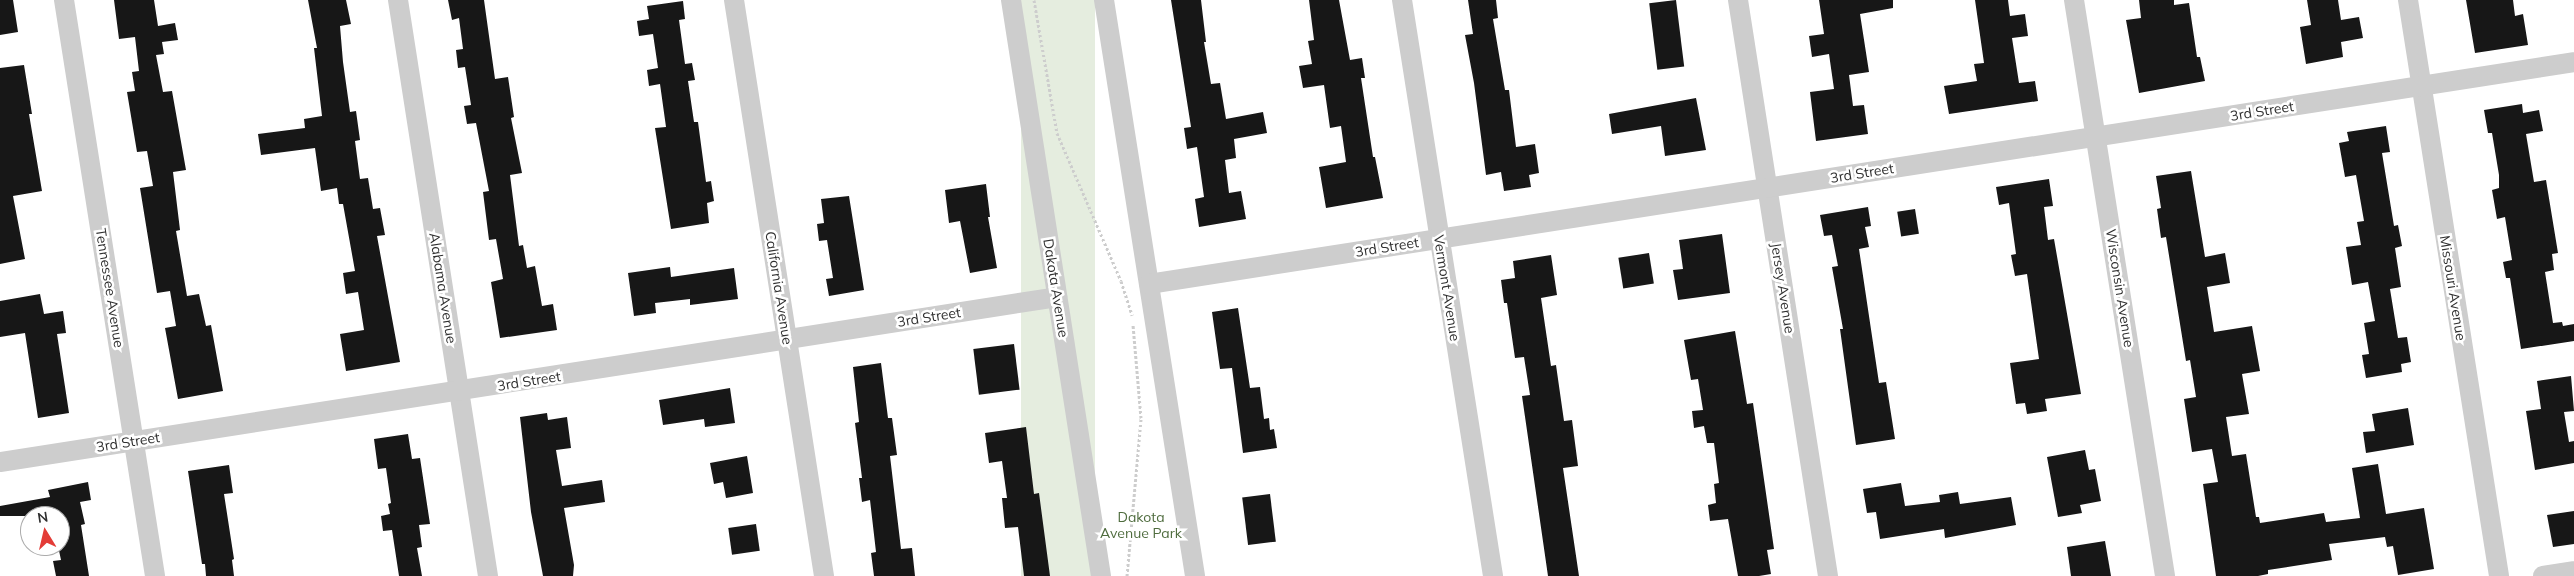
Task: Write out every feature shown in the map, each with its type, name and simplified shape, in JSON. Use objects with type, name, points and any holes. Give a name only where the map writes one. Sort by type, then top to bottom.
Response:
[{"type":"street","name":"Tennessee Avenue","points":[[64,0],[155,576]]},
{"type":"street","name":"Alabama Avenue","points":[[398,0],[488,576]]},
{"type":"street","name":"California Avenue","points":[[734,0],[824,576]]},
{"type":"street","name":"Dakota Avenue","points":[[1011,0],[1101,576]]},
{"type":"street","points":[[1104,0],[1195,576]]},
{"type":"street","name":"Vermont Avenue","points":[[1402,0],[1493,576]]},
{"type":"street","name":"Jersey Avenue","points":[[1738,0],[1828,576]]},
{"type":"street","name":"Wisconsin Avenue","points":[[2074,0],[2165,576]]},
{"type":"street","name":"Missouri Avenue","points":[[2408,0],[2499,576]]},
{"type":"street","name":"3rd Street","points":[[1149,284],[2574,62]]},
{"type":"street","name":"3rd Street","points":[[0,462],[1057,298]]},
{"type":"street","points":[[2543,576],[2574,571]]},
{"type":"path","points":[[1034,0],[1058,133],[1121,281],[1132,315],[1141,418],[1127,576]]},
{"type":"green space","points":[[1021,0],[1095,0],[1095,576],[1021,576]]},
{"type":"building","points":[[0,0],[13,0],[18,32],[0,35]]},
{"type":"building","points":[[114,0],[154,0],[158,26],[175,23],[178,40],[162,42],[164,54],[156,55],[163,92],[172,91],[186,170],[173,172],[180,230],[176,231],[187,296],[199,294],[206,326],[211,325],[223,391],[178,399],[165,328],[176,326],[170,291],[157,293],[140,188],[153,186],[147,151],[137,152],[127,92],[135,91],[132,72],[139,71],[135,37],[119,39]]},
{"type":"building","points":[[308,0],[346,0],[351,24],[340,26],[350,112],[356,111],[360,140],[355,141],[360,179],[368,178],[373,209],[380,208],[385,235],[377,236],[400,362],[346,371],[340,334],[364,330],[358,292],[346,294],[343,273],[355,271],[343,204],[339,204],[337,188],[321,191],[315,148],[261,155],[258,134],[305,128],[304,119],[322,116],[314,48],[317,48]]},
{"type":"building","points":[[448,0],[484,0],[495,79],[508,77],[514,117],[511,118],[522,173],[510,175],[519,246],[523,245],[527,268],[535,266],[542,306],[553,304],[557,330],[500,338],[491,282],[503,279],[496,239],[489,240],[483,192],[489,191],[476,123],[467,124],[464,106],[471,105],[465,67],[458,68],[456,50],[463,49],[459,18],[452,20]]},
{"type":"building","points":[[1171,0],[1201,0],[1206,42],[1204,42],[1211,84],[1220,83],[1226,119],[1263,112],[1267,133],[1234,139],[1236,158],[1225,160],[1229,193],[1241,191],[1246,219],[1199,227],[1195,199],[1204,197],[1197,147],[1187,149],[1184,128],[1191,127]]},
{"type":"building","points":[[1309,0],[1339,0],[1350,60],[1362,58],[1365,78],[1361,78],[1373,157],[1375,157],[1383,198],[1326,208],[1319,167],[1346,162],[1341,126],[1330,128],[1324,85],[1303,88],[1299,66],[1312,64],[1308,41],[1314,40]]},
{"type":"building","points":[[1468,0],[1496,0],[1498,18],[1493,19],[1505,90],[1509,90],[1516,147],[1535,144],[1539,173],[1529,175],[1531,187],[1504,191],[1501,172],[1486,175],[1474,83],[1465,35],[1473,34]]},
{"type":"building","points":[[1676,0],[1684,67],[1657,70],[1649,3]]},
{"type":"building","points":[[1819,0],[1893,0],[1893,8],[1860,14],[1869,72],[1849,75],[1853,106],[1864,105],[1868,134],[1816,141],[1810,92],[1834,89],[1829,54],[1812,57],[1809,36],[1824,34]]},
{"type":"building","points":[[1975,0],[2008,0],[2010,16],[2025,14],[2028,36],[2012,38],[2019,83],[2035,81],[2038,101],[1949,114],[1944,86],[1977,81],[1974,64],[1984,63]]},
{"type":"building","points":[[2139,0],[2174,0],[2174,5],[2189,3],[2197,57],[2200,57],[2205,81],[2139,93],[2126,20],[2141,18]]},
{"type":"building","points":[[2307,0],[2338,0],[2341,20],[2359,17],[2363,38],[2341,42],[2343,57],[2306,64],[2300,27],[2311,25]]},
{"type":"building","points":[[2466,0],[2513,0],[2515,16],[2523,14],[2528,45],[2475,53]]},
{"type":"building","points":[[683,1],[685,19],[679,20],[685,64],[692,63],[695,80],[688,81],[694,122],[698,122],[706,182],[711,181],[714,201],[707,203],[709,223],[671,229],[655,128],[666,127],[660,84],[649,86],[647,70],[658,68],[653,34],[639,36],[637,21],[649,19],[647,6]]},
{"type":"building","points":[[24,65],[32,114],[29,114],[42,191],[13,196],[25,259],[0,264],[0,68]]},
{"type":"building","points":[[1696,98],[1706,150],[1665,156],[1661,126],[1612,134],[1609,114]]},
{"type":"building","points":[[2522,104],[2523,113],[2539,110],[2543,131],[2526,134],[2534,182],[2546,180],[2558,253],[2552,254],[2554,270],[2545,272],[2553,323],[2562,322],[2563,326],[2574,324],[2574,341],[2521,349],[2510,278],[2506,278],[2503,262],[2512,260],[2505,217],[2497,219],[2492,190],[2499,188],[2499,175],[2492,133],[2488,133],[2484,110]]},
{"type":"building","points":[[2386,126],[2390,152],[2382,153],[2394,226],[2398,225],[2402,246],[2395,248],[2401,287],[2390,289],[2398,338],[2407,337],[2411,362],[2401,364],[2402,372],[2366,378],[2362,355],[2369,354],[2364,323],[2375,321],[2368,282],[2352,285],[2346,247],[2361,245],[2357,222],[2364,221],[2356,175],[2345,177],[2339,143],[2349,141],[2347,132]]},
{"type":"building","points":[[2191,171],[2205,257],[2225,253],[2230,283],[2207,287],[2214,332],[2252,326],[2260,371],[2242,374],[2249,414],[2226,417],[2232,456],[2246,454],[2256,517],[2259,517],[2260,523],[2324,513],[2326,522],[2360,518],[2352,468],[2378,464],[2386,514],[2424,508],[2434,569],[2398,575],[2393,546],[2387,547],[2385,537],[2329,544],[2332,560],[2268,570],[2268,574],[2258,576],[2216,576],[2203,484],[2218,482],[2212,449],[2192,452],[2184,399],[2196,397],[2190,360],[2186,361],[2166,237],[2161,238],[2157,209],[2161,208],[2156,176]]},
{"type":"building","points":[[2049,179],[2053,206],[2044,207],[2048,240],[2054,239],[2081,394],[2045,399],[2047,411],[2027,414],[2025,403],[2016,404],[2010,363],[2039,359],[2027,274],[2015,276],[2011,255],[2016,254],[2009,203],[1999,205],[1996,187]]},
{"type":"building","points":[[986,184],[990,217],[988,217],[997,268],[970,273],[960,221],[949,223],[945,190]]},
{"type":"building","points":[[849,196],[864,290],[829,296],[826,279],[833,278],[827,240],[819,241],[817,224],[824,223],[821,199]]},
{"type":"building","points":[[1868,207],[1871,226],[1865,227],[1869,247],[1859,249],[1879,383],[1886,382],[1895,439],[1856,445],[1840,329],[1843,329],[1832,267],[1838,266],[1832,235],[1824,236],[1820,215]]},
{"type":"building","points":[[1915,209],[1919,234],[1901,237],[1897,212]]},
{"type":"building","points":[[1722,234],[1730,293],[1678,300],[1673,270],[1683,269],[1679,240]]},
{"type":"building","points":[[1649,253],[1654,284],[1623,288],[1618,258]]},
{"type":"building","points":[[1551,255],[1557,295],[1541,298],[1551,366],[1556,365],[1564,421],[1572,420],[1578,466],[1563,468],[1579,576],[1548,576],[1522,396],[1530,395],[1524,357],[1515,358],[1507,303],[1504,303],[1501,280],[1515,278],[1513,261]]},
{"type":"building","points":[[670,267],[671,277],[734,268],[738,299],[690,305],[690,299],[655,303],[656,313],[634,316],[628,273]]},
{"type":"building","points":[[40,294],[44,314],[63,311],[66,333],[57,334],[69,413],[38,418],[25,333],[0,337],[0,301]]},
{"type":"building","points":[[1238,308],[1250,388],[1260,387],[1264,419],[1269,418],[1270,430],[1274,429],[1277,448],[1243,453],[1232,368],[1220,369],[1212,312]]},
{"type":"building","points":[[1735,331],[1747,404],[1753,403],[1774,549],[1767,550],[1771,574],[1759,576],[1738,576],[1728,519],[1710,521],[1708,505],[1716,503],[1714,484],[1719,483],[1714,443],[1707,443],[1704,426],[1694,428],[1692,411],[1703,410],[1698,379],[1691,380],[1684,340]]},
{"type":"building","points":[[1014,344],[1020,390],[979,395],[973,349]]},
{"type":"building","points":[[881,363],[888,418],[892,418],[897,455],[890,456],[901,549],[912,548],[915,576],[874,576],[871,553],[876,552],[870,500],[862,502],[859,478],[862,478],[855,423],[859,422],[853,367]]},
{"type":"building","points":[[2571,376],[2574,411],[2564,412],[2569,442],[2574,441],[2574,463],[2535,470],[2526,411],[2541,409],[2537,381]]},
{"type":"building","points":[[730,388],[735,423],[705,427],[704,419],[663,425],[659,400]]},
{"type":"building","points":[[2408,408],[2414,445],[2366,453],[2363,432],[2375,431],[2372,414]]},
{"type":"building","points":[[547,413],[548,420],[567,417],[571,448],[556,450],[562,486],[602,480],[605,502],[564,508],[574,565],[573,576],[543,576],[531,512],[520,417]]},
{"type":"building","points":[[1026,427],[1034,494],[1039,493],[1050,576],[1024,576],[1018,527],[1005,528],[1002,498],[1007,498],[1002,461],[989,463],[985,433]]},
{"type":"building","points":[[408,434],[412,459],[420,458],[430,524],[419,525],[422,547],[417,548],[422,576],[399,576],[392,530],[383,531],[381,516],[390,514],[388,504],[391,503],[386,468],[378,469],[374,439]]},
{"type":"building","points":[[2085,450],[2089,470],[2095,469],[2101,501],[2080,505],[2082,513],[2058,517],[2047,457]]},
{"type":"building","points":[[747,456],[753,493],[726,498],[723,482],[714,484],[710,463]]},
{"type":"building","points":[[229,465],[233,493],[224,494],[234,559],[232,560],[234,576],[206,576],[205,564],[202,564],[188,471]]},
{"type":"building","points":[[88,482],[91,500],[80,502],[85,524],[81,525],[89,576],[56,576],[53,561],[61,560],[60,556],[70,556],[70,506],[20,506],[20,516],[0,516],[0,506],[50,497],[48,490]]},
{"type":"building","points":[[1901,483],[1905,506],[1940,502],[1939,495],[1958,492],[1960,504],[2011,497],[2016,525],[1945,538],[1944,529],[1880,539],[1876,512],[1867,513],[1863,489]]},
{"type":"building","points":[[1270,494],[1276,542],[1248,545],[1242,497]]},
{"type":"building","points":[[2574,511],[2574,544],[2553,547],[2547,515]]},
{"type":"building","points":[[756,524],[760,551],[732,555],[728,528]]},
{"type":"building","points":[[2105,541],[2111,576],[2071,576],[2067,547]]},
{"type":"park label","name":"Dakota Avenue Park","points":[[1141,526]]}]
